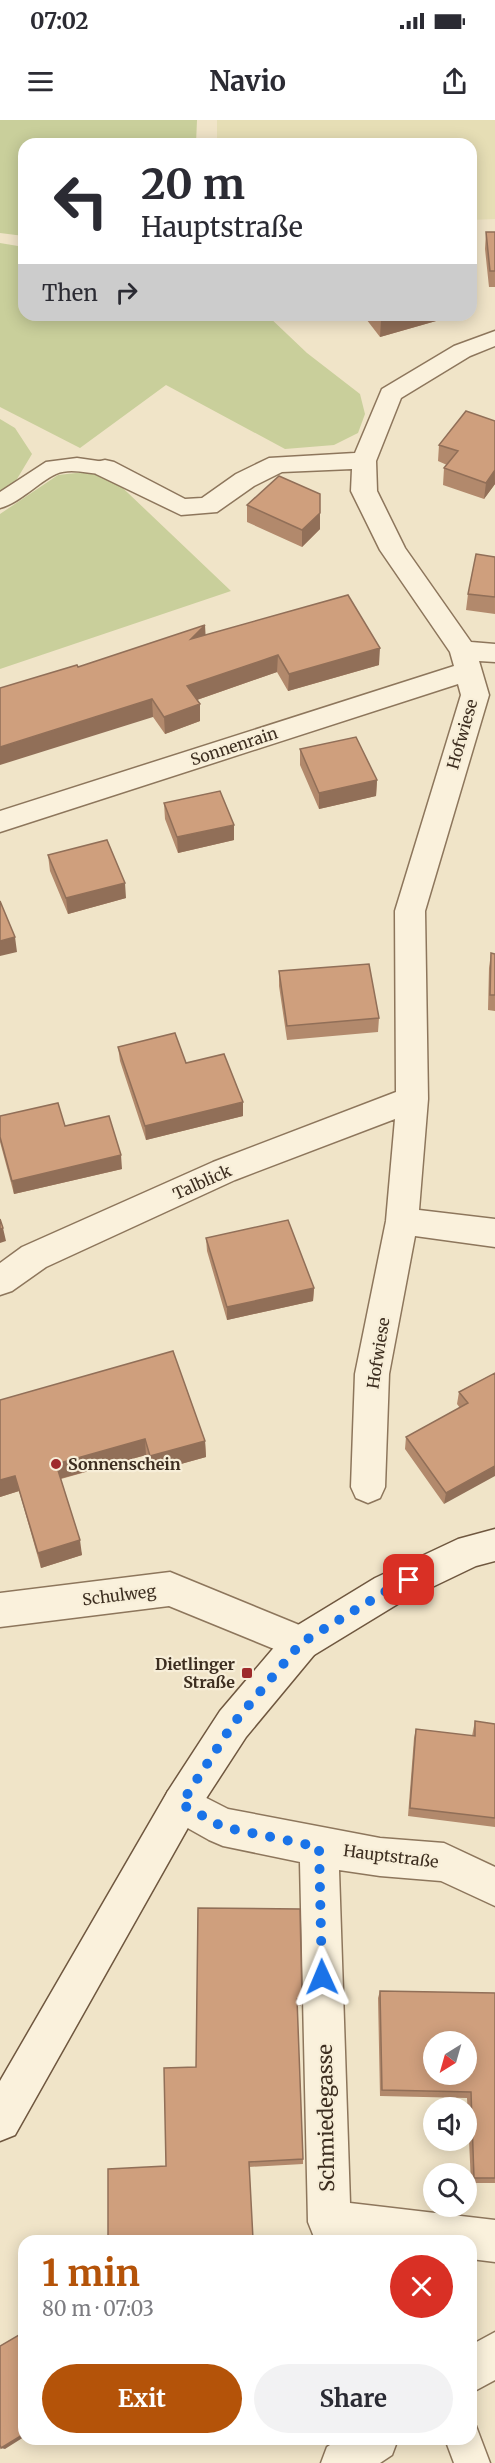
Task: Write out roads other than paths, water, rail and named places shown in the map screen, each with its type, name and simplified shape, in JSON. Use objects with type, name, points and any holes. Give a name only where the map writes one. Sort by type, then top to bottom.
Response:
[{"type":"street","name":"Hofwiese","points":[[368,1487],[372,1374],[402,1221],[412,1099],[410,911],[475,695],[465,661],[393,550],[364,491],[364,462],[391,394],[462,351],[495,338]]},
{"type":"street","points":[[105,468],[181,507],[208,506],[244,480],[278,464],[364,462]]},
{"type":"street","points":[[465,661],[495,653]]},
{"type":"street","name":"Sonnenrain","points":[[0,822],[465,661]]},
{"type":"street","name":"Talblick","points":[[0,1281],[34,1257],[224,1171],[412,1099]]},
{"type":"street","points":[[402,1221],[495,1233]]},
{"type":"street","points":[[0,2120],[181,1804],[233,1724],[301,1643],[388,1590],[471,1551],[495,1545]]},
{"type":"street","name":"Schulweg","points":[[0,1610],[170,1589],[301,1643]]},
{"type":"street","name":"Hauptstraße","points":[[181,1804],[223,1827],[380,1857],[444,1862],[495,1887]]},
{"type":"street","name":"Schmiedegasse","points":[[319,1847],[328,2222],[442,2235]]},
{"type":"street","name":"Schmiedegasse","points":[[477,2239],[495,2241]]},
{"type":"street","points":[[477,2367],[495,2354]]},
{"type":"street","points":[[343,2463],[368,2445]]},
{"type":"lane","points":[[0,501],[53,467],[76,465],[105,468]]},
{"type":"lane","points":[[465,2445],[472,2463]]},
{"type":"place","name":"Sonnenschein","points":[[56,1464]]},
{"type":"place","name":"Dietlinger Straße","points":[[247,1673]]}]
